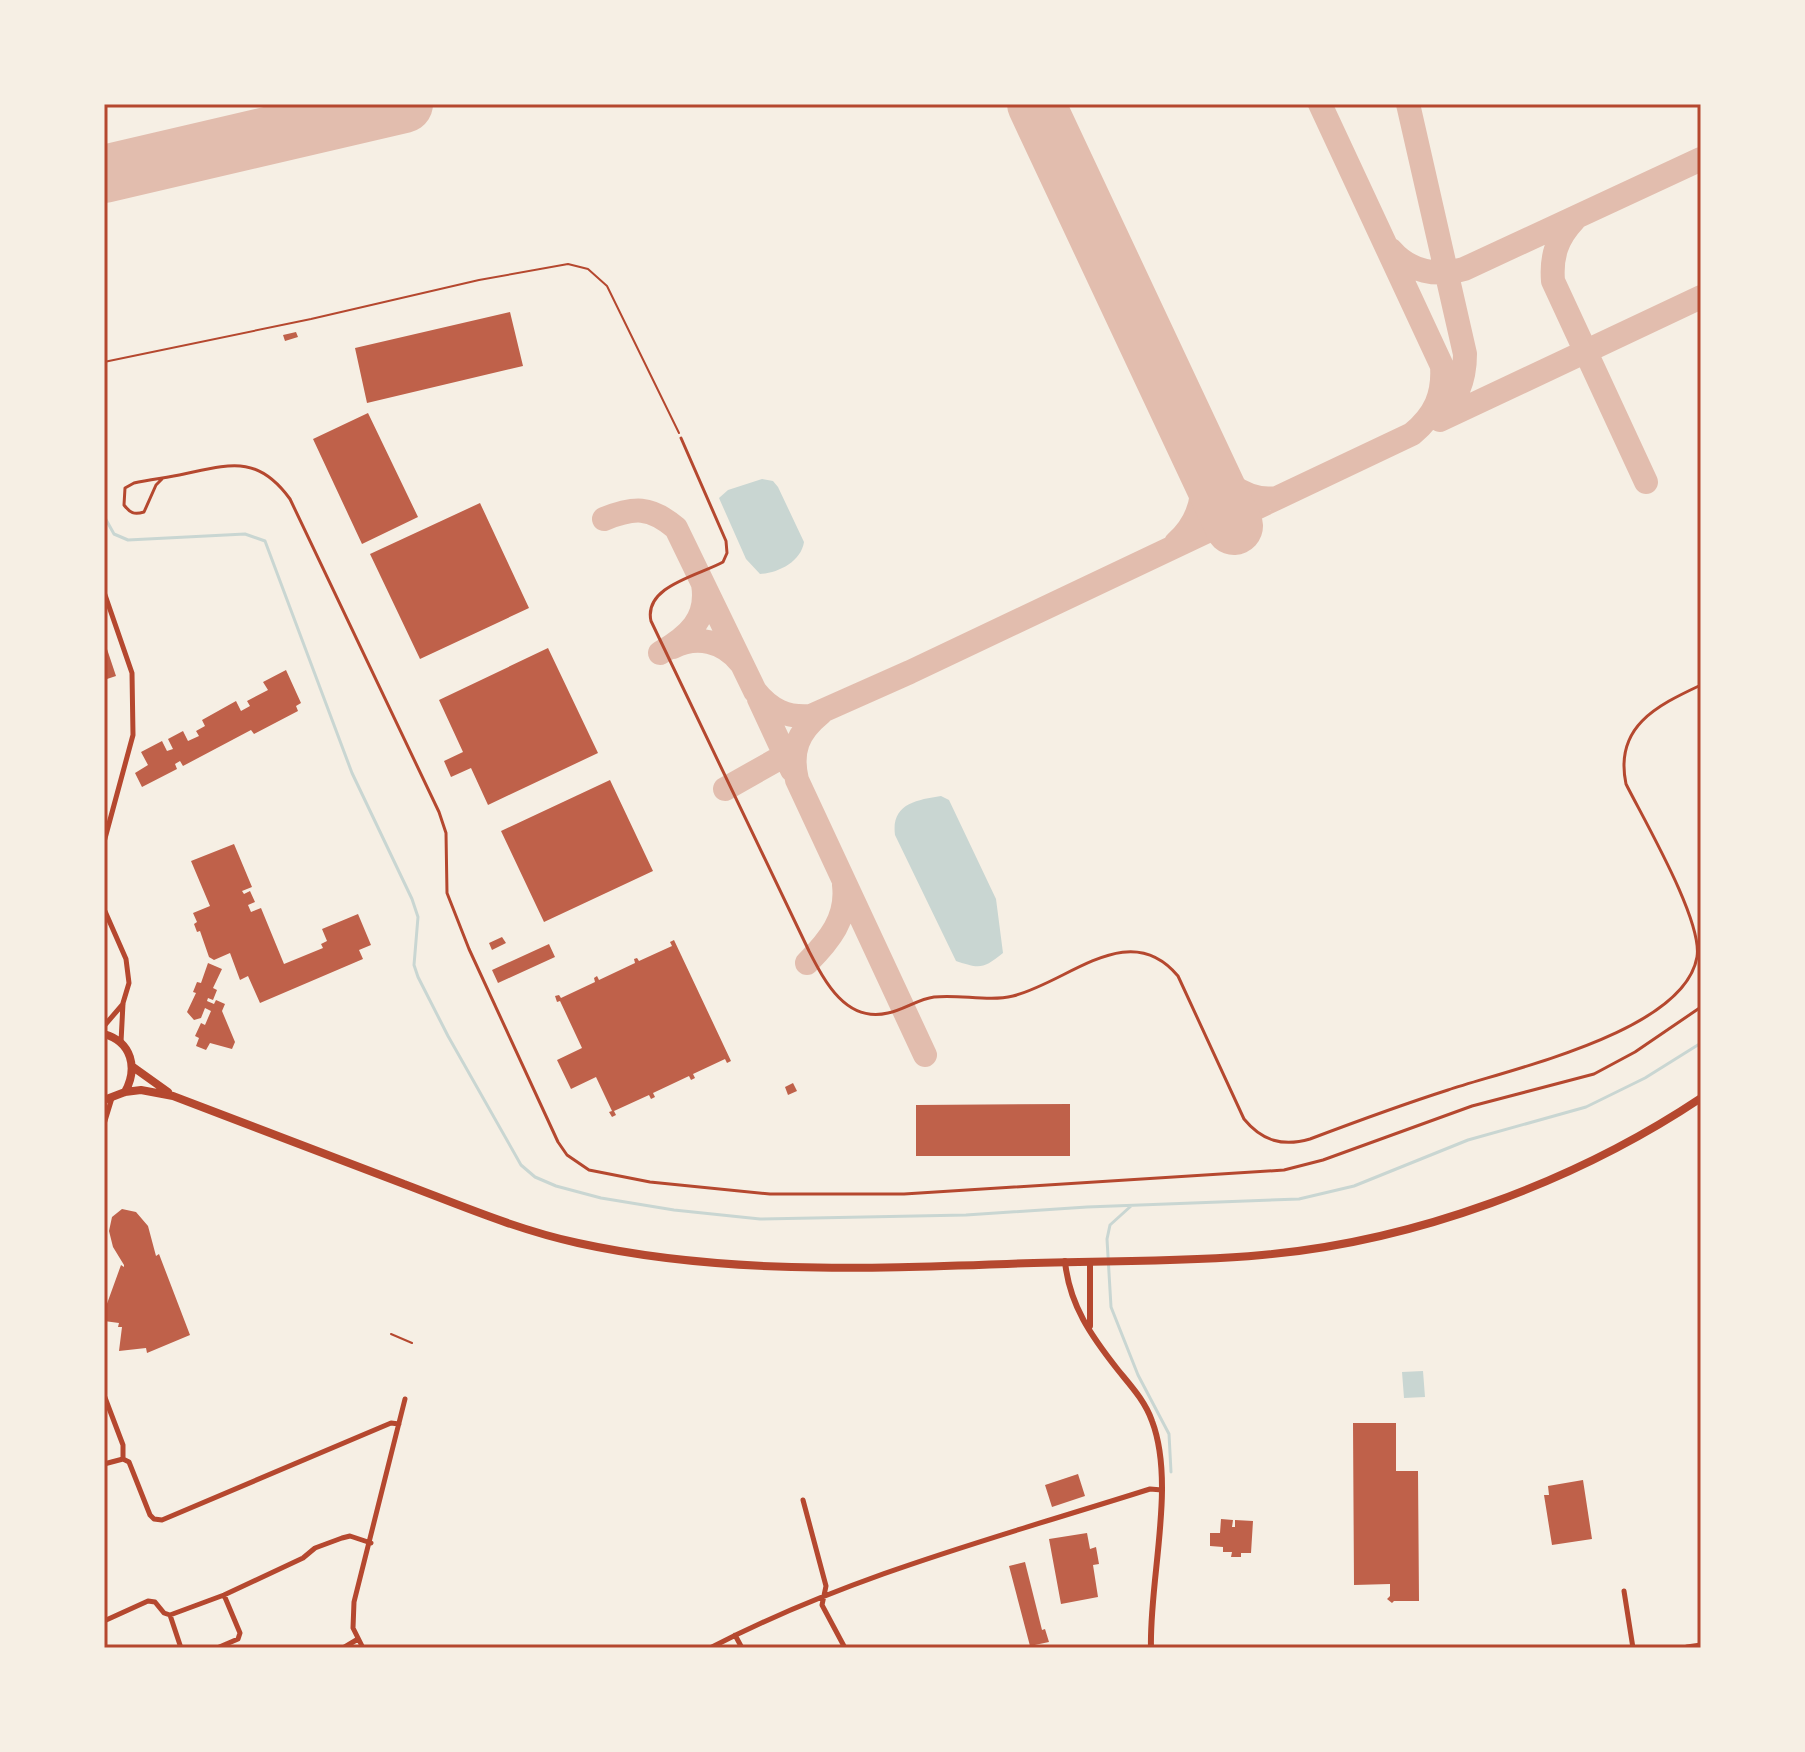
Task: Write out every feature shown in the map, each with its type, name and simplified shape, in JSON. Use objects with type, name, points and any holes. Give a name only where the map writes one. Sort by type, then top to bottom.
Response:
[{"type":"main road","points":[[104,1034],[128,1050],[133,1077],[125,1092]]},
{"type":"main road","points":[[133,1067],[173,1096]]},
{"type":"main road","points":[[108,1099],[125,1092],[149,1091],[173,1096],[514,1226],[577,1243],[683,1262],[745,1267],[1262,1255],[1366,1238],[1505,1198],[1579,1167],[1675,1116],[1701,1098]]},
{"type":"main road","points":[[1687,1648],[1701,1646]]},
{"type":"street","points":[[104,592],[132,673],[133,735],[104,842]]},
{"type":"street","points":[[104,909],[126,959],[129,983],[123,1003],[121,1043]]},
{"type":"street","points":[[104,1026],[123,1003]]},
{"type":"street","points":[[104,1124],[108,1099]]},
{"type":"street","points":[[1065,1261],[1070,1294],[1078,1313],[1143,1401],[1157,1439],[1162,1490],[1151,1648]]},
{"type":"street","points":[[1090,1329],[1095,1261]]},
{"type":"street","points":[[104,1395],[123,1445],[123,1459]]},
{"type":"street","points":[[363,1648],[352,1615],[405,1399]]},
{"type":"street","points":[[104,1464],[123,1459],[129,1462],[150,1515],[162,1520],[391,1423],[399,1424]]},
{"type":"street","points":[[710,1648],[768,1618],[823,1595],[1150,1489],[1162,1490]]},
{"type":"street","points":[[803,1500],[826,1586],[822,1605],[845,1648]]},
{"type":"street","points":[[104,1621],[148,1601],[155,1602],[164,1613],[170,1615],[224,1595],[303,1558],[315,1548],[342,1538],[350,1536],[371,1543]]},
{"type":"street","points":[[1624,1591],[1633,1648]]},
{"type":"street","points":[[217,1648],[238,1639],[240,1633],[224,1595]]},
{"type":"street","points":[[170,1615],[181,1648]]},
{"type":"street","points":[[735,1635],[742,1648]]},
{"type":"street","points":[[343,1648],[358,1639]]},
{"type":"lane","points":[[681,438],[725,535],[727,553],[723,562],[662,591],[651,605],[651,621],[809,951],[835,994],[857,1010],[876,1014],[888,1013],[934,997],[1009,997],[1027,992],[1107,955],[1125,950],[1146,952],[1178,976],[1244,1119],[1258,1134],[1276,1143],[1289,1144],[1310,1139],[1405,1103],[1568,1054],[1630,1025],[1678,992],[1692,976],[1698,955],[1692,918],[1626,784],[1622,765],[1624,747],[1636,727],[1671,700],[1701,685]]},
{"type":"lane","points":[[163,478],[156,485],[144,512],[130,512],[124,505],[125,488],[134,483],[239,464],[258,469],[277,481],[290,499],[439,812],[446,833],[447,893],[469,949],[558,1142],[567,1155],[589,1170],[676,1186],[770,1194],[904,1194],[1284,1170],[1323,1160],[1459,1110],[1606,1070],[1701,1007]]},
{"type":"path","points":[[104,362],[479,280],[568,264],[588,269],[607,286],[681,438]]},
{"type":"path","points":[[391,1334],[412,1343]]},
{"type":"shaded area","points":[[762,479],[773,481],[778,487],[804,542],[794,561],[760,574],[746,559],[719,498],[728,490]]},
{"type":"shaded area","points":[[941,796],[949,800],[996,899],[1003,953],[981,966],[956,961],[895,835],[897,816],[901,810],[914,802]]},
{"type":"shaded area","points":[[1423,1371],[1425,1397],[1404,1398],[1402,1372]]},
{"type":"building","points":[[510,312],[523,366],[367,403],[355,348]]},
{"type":"building","points":[[296,332],[298,337],[285,341],[283,335]]},
{"type":"building","points":[[368,413],[418,517],[362,544],[313,439]]},
{"type":"building","points":[[480,503],[529,608],[420,659],[370,554]]},
{"type":"building","points":[[104,640],[116,676],[104,680]]},
{"type":"building","points":[[548,648],[598,753],[488,805],[471,768],[451,777],[444,761],[463,752],[439,700]]},
{"type":"building","points":[[286,670],[301,703],[296,706],[298,711],[254,734],[251,730],[183,766],[180,761],[175,764],[177,769],[142,787],[135,773],[148,765],[141,752],[162,741],[167,751],[173,749],[168,739],[183,731],[188,741],[199,736],[196,731],[205,726],[202,720],[236,701],[241,711],[250,706],[247,701],[268,690],[263,682]]},
{"type":"building","points":[[610,780],[653,871],[544,922],[501,831]]},
{"type":"building","points":[[234,844],[252,887],[242,891],[244,894],[250,891],[255,902],[248,905],[251,912],[261,908],[284,964],[323,948],[321,944],[327,941],[322,929],[358,914],[371,945],[359,950],[363,959],[260,1003],[248,976],[240,980],[230,953],[214,960],[209,957],[200,931],[197,932],[194,924],[197,922],[193,913],[210,906],[191,861]]},
{"type":"building","points":[[502,937],[506,943],[492,950],[489,943]]},
{"type":"building","points":[[674,940],[731,1061],[727,1063],[725,1059],[693,1074],[695,1078],[691,1080],[689,1076],[653,1093],[655,1097],[651,1099],[649,1095],[614,1111],[616,1115],[612,1117],[596,1077],[571,1089],[557,1060],[582,1048],[555,996],[561,998],[595,982],[597,976],[599,980],[635,963],[634,959],[639,961],[672,946],[670,942]]},
{"type":"building","points":[[549,944],[555,957],[498,983],[492,970]]},
{"type":"building","points":[[208,963],[222,969],[213,988],[217,990],[213,1000],[208,998],[207,1001],[214,1004],[216,1000],[225,1004],[222,1011],[235,1042],[232,1049],[210,1043],[206,1050],[196,1046],[199,1038],[195,1036],[201,1023],[205,1025],[211,1011],[205,1008],[201,1018],[194,1020],[187,1012],[196,993],[193,992],[197,982],[201,983]]},
{"type":"building","points":[[793,1083],[797,1091],[788,1095],[785,1087]]},
{"type":"building","points":[[1070,1104],[1070,1156],[916,1156],[916,1105]]},
{"type":"building","points":[[122,1209],[136,1212],[148,1226],[156,1256],[159,1254],[190,1335],[147,1353],[146,1348],[119,1351],[122,1327],[118,1327],[119,1323],[104,1321],[104,1312],[121,1265],[124,1267],[113,1247],[109,1231],[112,1217]]},
{"type":"building","points":[[1353,1423],[1396,1423],[1396,1471],[1418,1471],[1419,1601],[1392,1603],[1387,1599],[1390,1584],[1354,1585]]},
{"type":"building","points":[[1078,1474],[1085,1496],[1052,1507],[1045,1485]]},
{"type":"building","points":[[1583,1480],[1592,1539],[1552,1545],[1544,1495],[1549,1495],[1548,1486]]},
{"type":"building","points":[[1221,1519],[1233,1520],[1232,1527],[1235,1527],[1235,1520],[1253,1521],[1251,1553],[1231,1557],[1232,1552],[1223,1552],[1223,1547],[1210,1546],[1210,1533],[1220,1533]]},
{"type":"building","points":[[1087,1533],[1090,1549],[1096,1547],[1099,1564],[1093,1565],[1098,1597],[1061,1604],[1049,1539]]},
{"type":"building","points":[[1025,1562],[1042,1630],[1045,1629],[1049,1642],[1030,1646],[1009,1566]]},
{"type":"waterway","points":[[104,516],[114,534],[128,540],[245,534],[265,541],[352,773],[412,899],[418,917],[414,965],[418,977],[521,1165],[535,1177],[556,1186],[601,1198],[674,1210],[760,1219],[966,1215],[1299,1199],[1354,1186],[1468,1140],[1586,1107],[1645,1078],[1701,1043]]},
{"type":"waterway","points":[[1131,1206],[1110,1225],[1107,1239],[1111,1307],[1138,1375],[1169,1434],[1171,1472]]},
{"type":"taxiway","points":[[604,519],[624,512],[642,511],[650,512],[676,528],[755,691],[780,711],[794,716],[811,716],[1412,434],[1436,404],[1442,366],[1320,104]]},
{"type":"taxiway","points":[[1408,104],[1465,354],[1459,389],[1438,418]]},
{"type":"taxiway","points":[[1391,250],[1424,271],[1464,269],[1701,159]]},
{"type":"taxiway","points":[[1574,220],[1556,248],[1553,281],[1646,482]]},
{"type":"taxiway","points":[[1440,420],[1701,297]]},
{"type":"taxiway","points":[[1176,543],[1194,520],[1202,495],[1201,468],[1193,440]]},
{"type":"taxiway","points":[[1199,451],[1213,470],[1232,486],[1253,496],[1276,498]]},
{"type":"taxiway","points":[[660,653],[694,626],[703,607],[703,584]]},
{"type":"taxiway","points":[[673,647],[691,641],[709,642],[726,649],[740,662]]},
{"type":"taxiway","points":[[759,699],[792,770]]},
{"type":"taxiway","points":[[820,714],[801,735],[795,751],[797,780],[925,1055]]},
{"type":"taxiway","points":[[725,789],[778,759],[793,745]]},
{"type":"taxiway","points":[[807,963],[823,946],[840,918],[844,885]]},
{"type":"runway","points":[[104,174],[404,104]]},
{"type":"runway","points":[[1036,104],[1234,526]]}]
